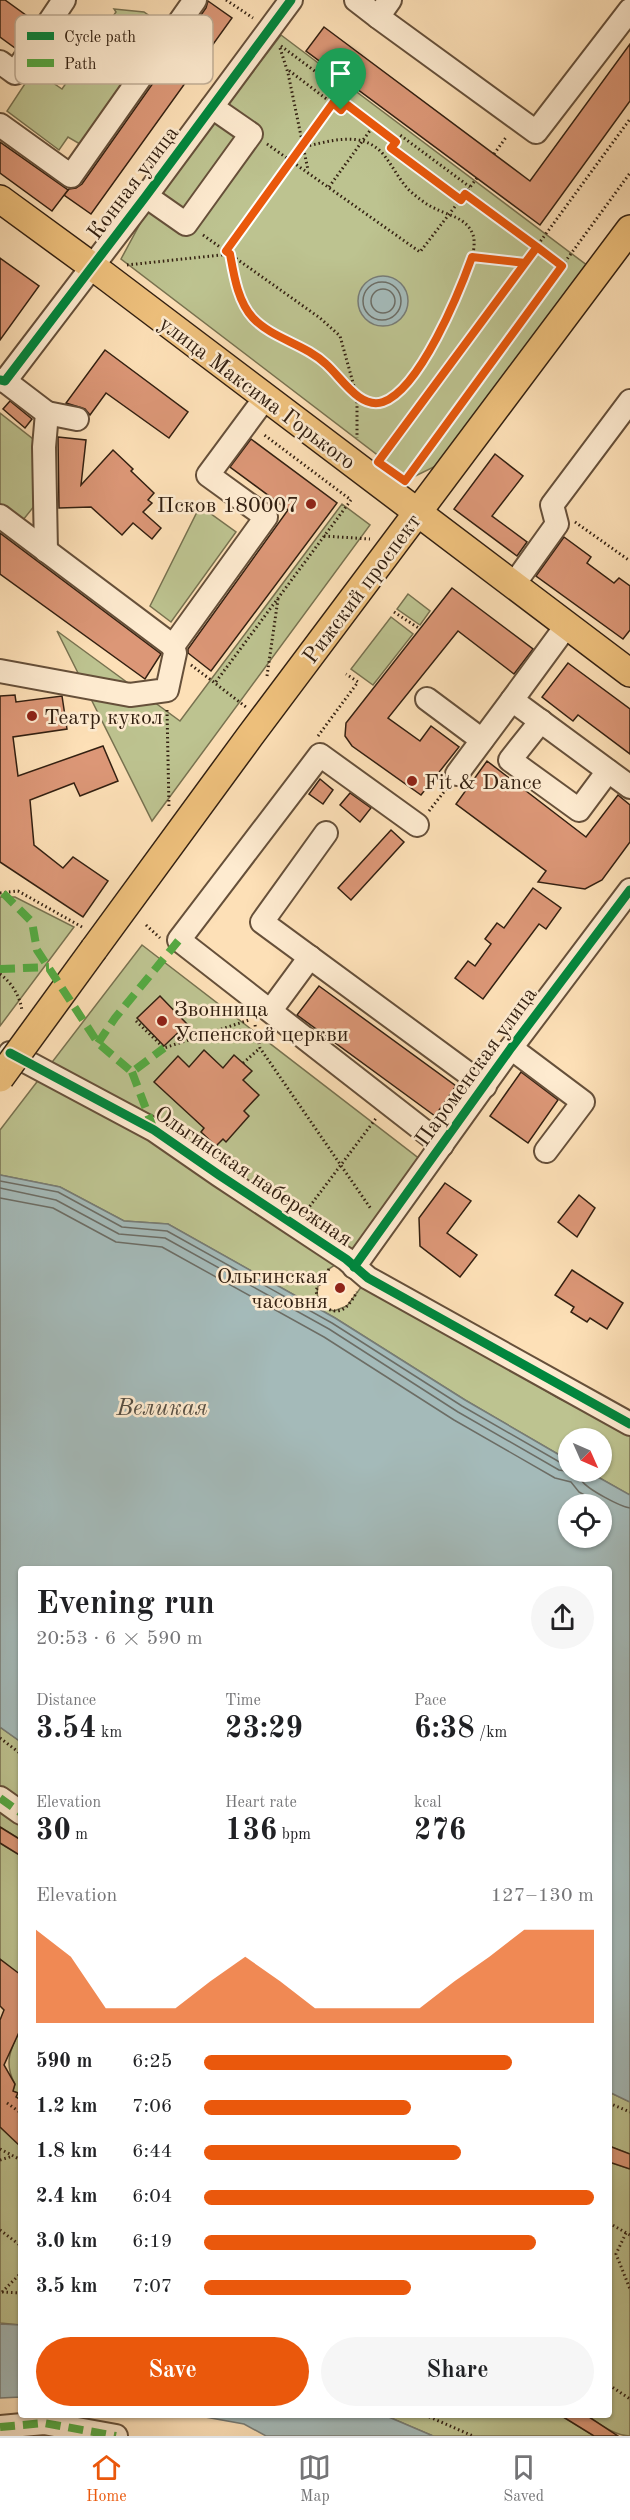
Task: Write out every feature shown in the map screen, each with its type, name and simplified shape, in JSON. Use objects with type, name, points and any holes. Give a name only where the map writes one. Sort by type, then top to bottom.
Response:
[{"type":"main road","name":"улица Максима Горького","points":[[0,199],[630,673]]},
{"type":"main road","name":"Рижский проспект","points":[[0,1078],[91,940],[250,735],[630,229]]},
{"type":"street","points":[[54,15],[64,0]]},
{"type":"street","points":[[184,15],[195,0]]},
{"type":"street","name":"Конная улица","points":[[3,381],[93,267],[212,107],[276,34],[291,0]]},
{"type":"street","points":[[356,0],[384,8],[536,132],[630,10]]},
{"type":"street","points":[[1,64],[15,73]]},
{"type":"street","points":[[0,125],[71,176],[136,84]]},
{"type":"street","points":[[146,196],[186,224],[251,134],[212,107]]},
{"type":"street","points":[[3,381],[47,412],[77,419]]},
{"type":"street","points":[[0,671],[130,695],[167,690],[174,649],[266,517],[208,475],[265,398]]},
{"type":"street","points":[[514,584],[557,524],[552,505],[630,401]]},
{"type":"street","points":[[46,551],[44,447],[47,412]]},
{"type":"street","points":[[0,516],[174,649]]},
{"type":"street","points":[[456,774],[567,625]]},
{"type":"street","points":[[427,699],[482,740]]},
{"type":"street","points":[[512,700],[630,787]]},
{"type":"street","points":[[541,721],[510,760],[579,810],[608,771]]},
{"type":"street","points":[[417,825],[320,755],[179,940],[442,1145]]},
{"type":"street","points":[[326,834],[262,922],[485,1086]]},
{"type":"street","name":"Пароменская улица","points":[[357,1278],[383,1227],[511,1048],[630,890]]},
{"type":"street","points":[[271,1010],[310,957]]},
{"type":"street","points":[[511,1048],[584,1102],[546,1151]]},
{"type":"street","name":"Ольгинская набережная","points":[[10,1053],[154,1130],[295,1225],[357,1278],[368,1278],[630,1424]]},
{"type":"street","points":[[0,1798],[18,1811]]},
{"type":"street","points":[[0,2427],[44,2423],[116,2436]]},
{"type":"path","points":[[226,0],[276,34],[351,98],[341,110],[287,71],[308,172]]},
{"type":"path","points":[[226,251],[333,103]]},
{"type":"path","points":[[346,104],[396,142]]},
{"type":"path","points":[[378,462],[630,119]]},
{"type":"path","points":[[329,187],[374,125]]},
{"type":"path","points":[[251,134],[420,252],[477,178]]},
{"type":"path","points":[[461,200],[391,148],[400,135],[470,187]]},
{"type":"path","points":[[230,254],[244,306],[253,318],[324,361],[357,397],[371,403],[381,403],[389,399],[410,378],[444,325],[472,257],[473,234],[459,218],[436,209],[411,191],[382,153],[363,140],[350,138],[302,147]]},
{"type":"path","points":[[405,481],[630,172]]},
{"type":"path","points":[[465,194],[562,266]]},
{"type":"path","points":[[199,233],[320,318],[340,336],[357,397],[357,447]]},
{"type":"path","points":[[159,262],[230,254]]},
{"type":"path","points":[[472,257],[525,263]]},
{"type":"path","points":[[215,683],[351,500],[247,422]]},
{"type":"path","points":[[552,505],[630,561]]},
{"type":"path","points":[[324,536],[370,539]]},
{"type":"path","points":[[266,682],[278,597]]},
{"type":"path","points":[[394,612],[420,629]]},
{"type":"path","points":[[174,649],[248,708]]},
{"type":"path","points":[[315,740],[358,682],[346,674]]},
{"type":"path","points":[[167,690],[170,815]]},
{"type":"path","points":[[417,825],[456,774]]},
{"type":"path","points":[[0,893],[18,891],[91,940]]},
{"type":"path","points":[[146,926],[166,944]]},
{"type":"path","points":[[136,1021],[164,1048],[254,1019],[260,1048],[383,1227]]},
{"type":"path","points":[[243,1063],[260,1048]]},
{"type":"path","points":[[295,1225],[387,1103]]},
{"type":"path","points":[[330,1269],[316,1290],[318,1299],[325,1307],[334,1311],[344,1309],[357,1278]]},
{"type":"path","points":[[0,1738],[18,1752]]},
{"type":"path","points":[[6,2103],[18,2111]]},
{"type":"path","points":[[612,2104],[630,2112]]},
{"type":"path","points":[[0,2149],[18,2158]]},
{"type":"path","points":[[0,2160],[13,2156]]},
{"type":"path","points":[[612,2225],[628,2234],[616,2254]]},
{"type":"path","points":[[0,2230],[18,2244]]},
{"type":"path","points":[[612,2253],[616,2254]]},
{"type":"path","points":[[616,2254],[630,2289]]},
{"type":"path","points":[[1,2292],[18,2276]]},
{"type":"path","points":[[1,2292],[18,2293]]},
{"type":"path","points":[[612,2387],[630,2399]]},
{"type":"path","points":[[432,2418],[473,2436]]},
{"type":"green space","points":[[114,9],[144,12],[148,15],[114,15],[116,12]]},
{"type":"green space","points":[[281,35],[588,266],[438,465],[409,479],[121,259],[148,209]]},
{"type":"green space","points":[[25,84],[55,84],[62,89],[66,84],[129,84],[85,147],[68,137],[59,150],[7,111]]},
{"type":"green space","points":[[0,413],[33,439],[39,500],[19,525],[0,510]]},
{"type":"green space","points":[[342,504],[370,525],[152,821],[57,631],[180,721]]},
{"type":"green space","points":[[200,506],[236,532],[171,622],[150,606]]},
{"type":"green space","points":[[408,594],[430,611],[420,625],[397,609]]},
{"type":"green space","points":[[391,617],[413,634],[373,685],[351,669]]},
{"type":"green space","points":[[0,897],[15,897],[74,927],[0,1026]]},
{"type":"green space","points":[[142,945],[421,1160],[346,1259],[324,1275],[317,1293],[321,1304],[334,1311],[347,1306],[365,1282],[558,1398],[630,1433],[630,1495],[607,1482],[612,1482],[612,1428],[558,1428],[558,1454],[465,1400],[335,1318],[168,1224],[124,1221],[60,1187],[0,1175],[0,1130]]},
{"type":"green space","points":[[0,1727],[18,1740],[18,1838],[0,1827]]},
{"type":"green space","points":[[0,1843],[18,1854],[18,1978],[0,1998]]},
{"type":"green space","points":[[18,2035],[18,2102],[11,2097],[15,2084],[9,2069],[12,2049]]},
{"type":"green space","points":[[612,2093],[630,2102],[630,2154],[612,2147]]},
{"type":"green space","points":[[0,2127],[18,2142],[18,2325],[0,2323]]},
{"type":"green space","points":[[612,2163],[630,2169],[630,2436],[601,2425],[590,2418],[612,2418]]},
{"type":"green space","points":[[391,2418],[565,2418],[594,2436],[433,2436]]},
{"type":"water","points":[[378,276],[388,276],[401,283],[408,296],[408,306],[401,319],[388,326],[378,326],[369,322],[362,315],[358,306],[358,296],[362,287],[369,280]]},
{"type":"water","name":"Великая","points":[[0,1175],[60,1187],[124,1221],[168,1224],[335,1318],[465,1400],[558,1454],[558,1482],[607,1482],[630,1495],[630,2102],[612,2093],[612,1566],[18,1566],[18,1740],[0,1727]]},
{"type":"water","points":[[0,2324],[18,2325],[18,2397],[0,2398]]},
{"type":"water","points":[[211,2418],[391,2418],[433,2436],[266,2436],[244,2424]]},
{"type":"building","points":[[0,0],[5,0],[26,15],[15,15],[15,48],[0,37]]},
{"type":"building","points":[[208,1],[232,18],[213,44],[213,15],[201,15]]},
{"type":"building","points":[[324,27],[530,181],[630,44],[630,101],[540,225],[306,51]]},
{"type":"building","points":[[152,84],[185,84],[91,214],[64,195],[69,189],[82,184]]},
{"type":"building","points":[[0,142],[68,190],[52,211],[0,173]]},
{"type":"building","points":[[0,258],[39,286],[0,340]]},
{"type":"building","points":[[105,350],[188,412],[169,438],[106,393],[90,415],[85,409],[66,403]]},
{"type":"building","points":[[10,401],[32,419],[25,428],[3,409]]},
{"type":"building","points":[[58,437],[86,440],[81,485],[113,450],[133,469],[131,471],[154,493],[148,500],[152,503],[143,512],[161,528],[152,539],[133,523],[122,535],[91,507],[59,508]]},
{"type":"building","points":[[251,439],[337,503],[211,671],[188,653],[188,649],[288,510],[230,467]]},
{"type":"building","points":[[495,454],[523,476],[492,516],[527,542],[517,556],[454,509]]},
{"type":"building","points":[[0,533],[161,654],[145,679],[0,574]]},
{"type":"building","points":[[564,537],[591,557],[587,563],[614,583],[619,578],[630,586],[630,630],[623,639],[536,576]]},
{"type":"building","points":[[452,588],[533,649],[514,674],[458,631],[388,718],[420,741],[431,726],[459,747],[421,795],[352,746],[345,736],[346,723]]},
{"type":"building","points":[[568,663],[630,709],[630,754],[578,715],[573,721],[542,697]]},
{"type":"building","points":[[15,695],[16,702],[62,696],[67,729],[13,737],[18,776],[103,746],[118,781],[80,796],[74,783],[30,800],[34,845],[63,868],[73,857],[108,881],[83,917],[0,862],[0,696]]},
{"type":"building","points":[[487,761],[586,837],[618,795],[630,805],[630,842],[602,880],[585,889],[538,882],[546,871],[456,804]]},
{"type":"building","points":[[320,779],[333,790],[323,804],[309,794]]},
{"type":"building","points":[[350,793],[371,808],[360,822],[340,805]]},
{"type":"building","points":[[391,830],[404,842],[351,900],[338,888]]},
{"type":"building","points":[[533,888],[561,908],[546,929],[539,924],[483,999],[455,978],[468,961],[475,966],[491,944],[485,939],[497,923],[504,928]]},
{"type":"building","points":[[319,986],[456,1086],[435,1116],[297,1015]]},
{"type":"building","name":"Звонница Успенской церкви","points":[[160,996],[187,1024],[164,1046],[137,1018]]},
{"type":"building","points":[[204,1050],[223,1068],[234,1055],[252,1071],[243,1080],[259,1095],[244,1111],[249,1116],[226,1142],[223,1139],[216,1146],[201,1132],[204,1128],[154,1082],[178,1056],[189,1067]]},
{"type":"building","points":[[521,1072],[558,1100],[528,1143],[490,1116]]},
{"type":"building","points":[[445,1183],[471,1201],[447,1233],[477,1255],[460,1277],[420,1246],[419,1218]]},
{"type":"building","points":[[579,1195],[595,1208],[577,1237],[558,1222]]},
{"type":"building","points":[[572,1270],[623,1303],[607,1329],[590,1318],[587,1322],[571,1312],[574,1307],[555,1295]]},
{"type":"building","points":[[0,1827],[18,1838],[18,1854],[0,1843]]},
{"type":"building","points":[[0,1959],[18,1973],[18,2035],[4,2065],[15,2084],[13,2091],[18,2093],[16,2097],[18,2098],[18,2144],[0,2127],[0,2020],[4,2010],[0,2006]]},
{"type":"building","points":[[612,2147],[630,2154],[630,2169],[612,2163]]},
{"type":"building","points":[[565,2418],[591,2418],[618,2436],[594,2436]]},
{"type":"marked path","points":[[3,893],[32,922],[37,950],[98,1043],[132,1072],[164,1048]]},
{"type":"marked path","points":[[98,1043],[115,1018],[179,940]]},
{"type":"marked path","points":[[0,969],[49,967]]},
{"type":"marked path","points":[[132,1072],[154,1130]]},
{"type":"marked path","points":[[0,1798],[18,1811]]},
{"type":"marked path","points":[[0,2427],[44,2423],[116,2436]]},
{"type":"cycle path","points":[[0,380],[5,381],[291,0]]},
{"type":"cycle path","points":[[354,1267],[511,1048],[630,890]]},
{"type":"cycle path","points":[[10,1053],[154,1130],[346,1259],[368,1278],[630,1424]]},
{"type":"place","name":"Псков 180007","points":[[311,504]]},
{"type":"place","name":"Театр кукол","points":[[32,716]]},
{"type":"place","name":"Fit & Dance","points":[[412,781]]},
{"type":"place","name":"Звонница Успенской церкви","points":[[162,1021]]},
{"type":"place","name":"Ольгинская часовня","points":[[340,1288]]},
{"type":"route","points":[[341,110],[333,103],[226,251],[230,254],[244,306],[253,318],[262,326],[324,361],[345,381],[360,400],[381,403],[389,399],[410,378],[439,336],[455,304],[472,257],[525,263],[537,247],[562,266],[405,481],[378,462],[537,247],[465,194],[461,200],[391,148],[396,142],[346,104],[341,110]]}]
